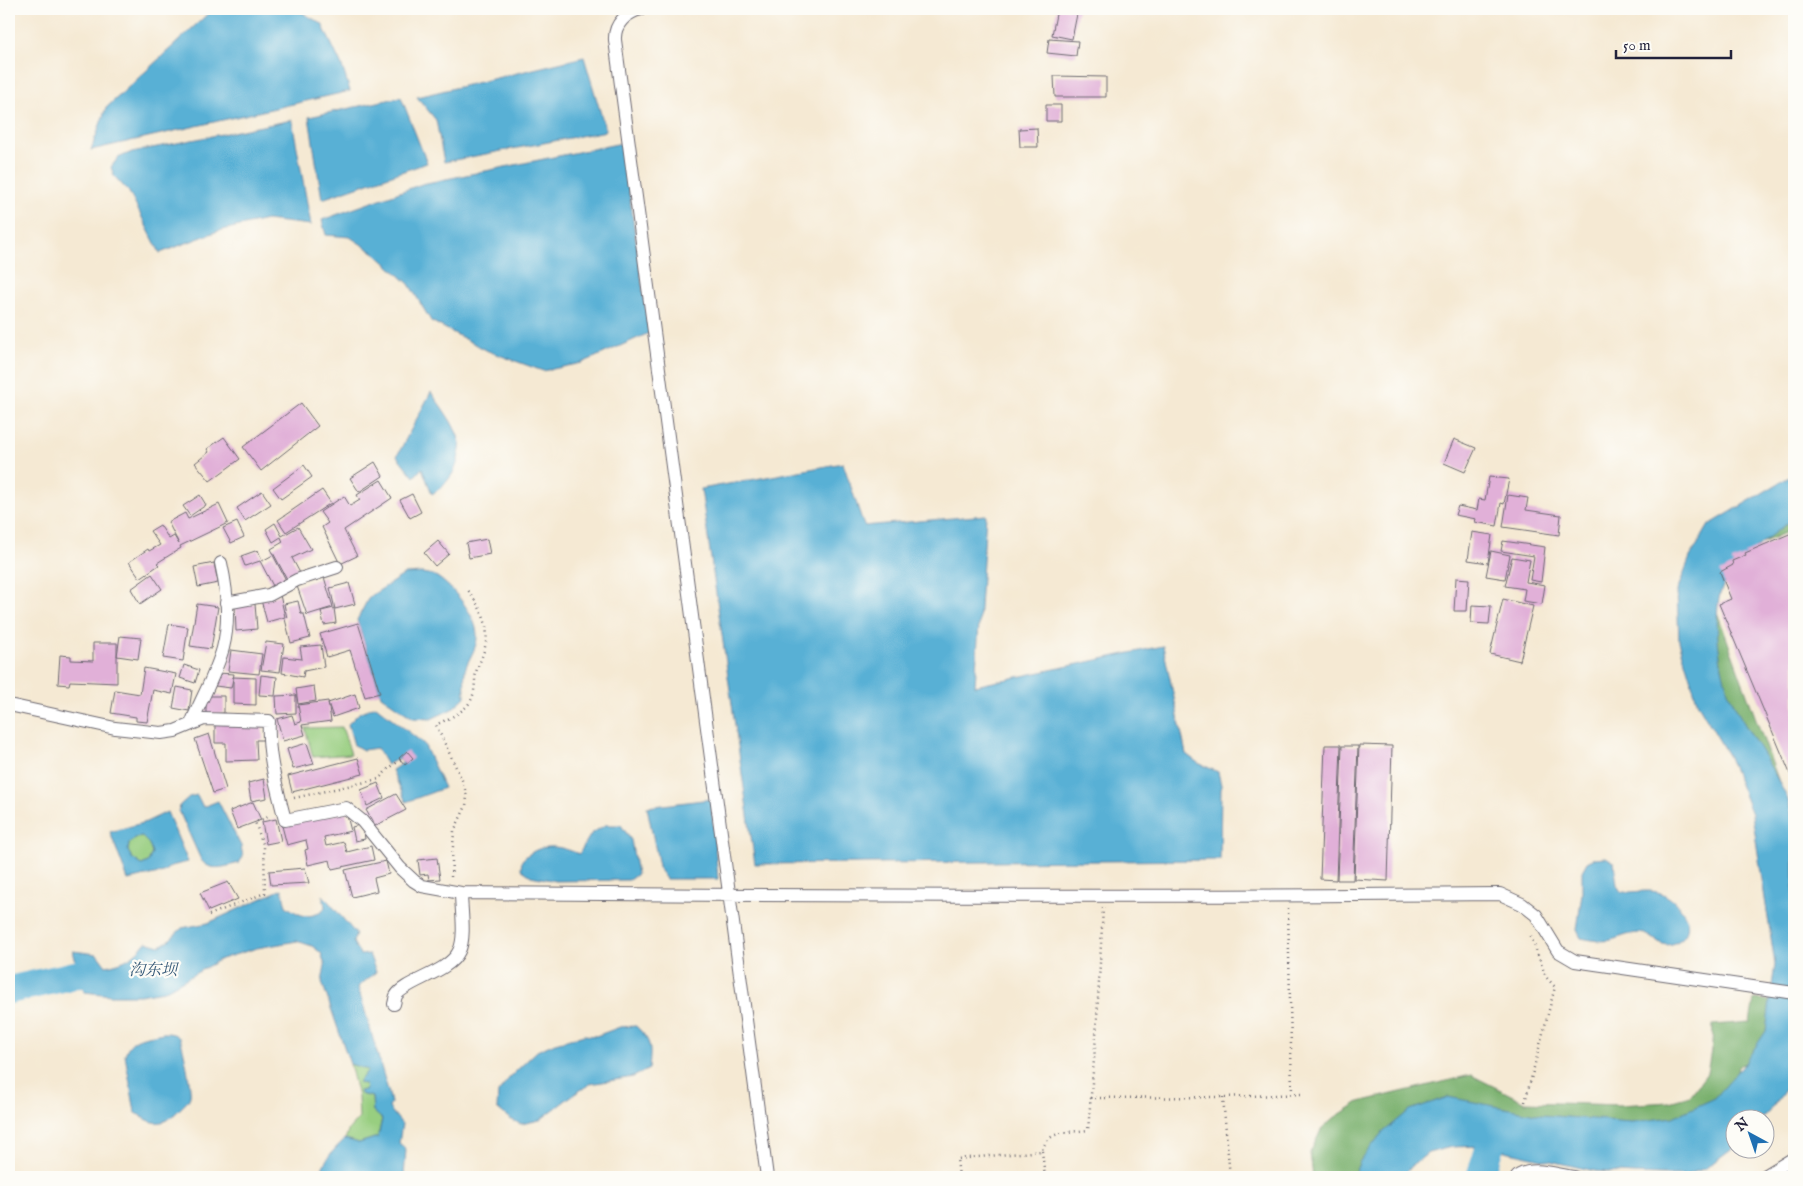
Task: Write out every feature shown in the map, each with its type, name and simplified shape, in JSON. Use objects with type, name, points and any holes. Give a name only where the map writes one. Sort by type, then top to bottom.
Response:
[{"type":"street","points":[[641,9],[628,14],[622,19],[615,33],[615,40],[767,1177]]},
{"type":"street","points":[[191,724],[223,649],[226,632],[226,591],[221,563]]},
{"type":"street","points":[[226,603],[269,594],[297,580],[337,567]]},
{"type":"street","points":[[9,704],[115,728],[161,732],[175,731],[204,719],[269,721],[268,736],[271,758],[285,820],[346,808],[362,821],[400,868],[414,881],[422,886],[455,892],[730,896],[1500,894],[1522,904],[1536,915],[1558,950],[1575,961],[1789,992]]},
{"type":"street","points":[[394,1004],[396,995],[404,988],[437,971],[450,962],[459,952],[462,934],[455,892]]},
{"type":"street","points":[[1763,1177],[1794,1158]]},
{"type":"street","points":[[1517,1177],[1527,1172],[1536,1171],[1574,1177]]},
{"type":"path","points":[[455,892],[454,831],[466,806],[467,796],[462,780],[436,725],[458,714],[470,703],[475,691],[476,674],[486,642],[486,621],[468,590]]},
{"type":"path","points":[[209,914],[265,893],[264,847],[255,822],[282,807],[379,779],[388,769],[403,758]]},
{"type":"path","points":[[1045,1177],[1042,1151],[1044,1142],[1053,1135],[1088,1130],[1103,896]]},
{"type":"path","points":[[1288,896],[1292,1094]]},
{"type":"path","points":[[1525,1102],[1555,987],[1546,977],[1529,933]]},
{"type":"path","points":[[1090,1098],[1303,1094]]},
{"type":"path","points":[[1223,1097],[1230,1177]]},
{"type":"path","points":[[959,1177],[957,1159],[1042,1151]]},
{"type":"green space","points":[[1794,509],[1794,529],[1744,552],[1718,571],[1717,612],[1794,823],[1794,916],[1784,881],[1777,868],[1785,847],[1784,836],[1775,813],[1763,770],[1754,752],[1738,734],[1728,695],[1714,675],[1714,659],[1702,607],[1705,597],[1703,584],[1708,571],[1719,555],[1743,529],[1765,524],[1781,512]]},
{"type":"green space","points":[[342,727],[351,754],[313,757],[305,728]]},
{"type":"green space","points":[[142,837],[149,844],[152,853],[148,862],[142,865],[132,858],[128,851],[129,844],[135,838]]},
{"type":"green space","points":[[1754,999],[1790,1003],[1759,1062],[1739,1065],[1733,1108],[1726,1108],[1726,1112],[1703,1124],[1501,1119],[1354,1177],[1313,1177],[1310,1153],[1321,1130],[1334,1118],[1359,1102],[1471,1075],[1525,1102],[1620,1105],[1669,1102],[1690,1096],[1707,1073],[1713,1025],[1750,1022]]},
{"type":"green space","points":[[350,1064],[368,1070],[359,1083],[365,1084],[366,1090],[360,1091],[360,1094],[372,1097],[373,1111],[382,1118],[378,1137],[359,1143],[345,1139],[349,1129],[359,1118],[358,1097]]},
{"type":"water","points":[[213,9],[296,9],[322,24],[342,66],[350,91],[91,150],[106,108]]},
{"type":"water","points":[[584,57],[606,131],[444,162],[436,120],[417,97]]},
{"type":"water","points":[[401,97],[427,163],[322,199],[309,117]]},
{"type":"water","points":[[292,120],[311,225],[266,220],[218,231],[160,253],[129,192],[114,176],[111,167],[118,158],[132,152]]},
{"type":"water","points":[[622,143],[649,333],[582,363],[543,371],[488,351],[431,321],[409,284],[376,254],[350,237],[326,235],[322,220],[422,184]]},
{"type":"water","points":[[431,392],[452,423],[460,446],[454,472],[447,482],[432,494],[422,468],[414,477],[397,456]]},
{"type":"water","points":[[843,463],[864,526],[986,515],[975,686],[1163,646],[1186,754],[1198,763],[1218,772],[1221,785],[1220,860],[755,864],[701,489]]},
{"type":"water","points":[[1794,474],[1794,519],[1752,552],[1724,584],[1718,605],[1717,631],[1726,686],[1741,718],[1786,795],[1794,825],[1794,1077],[1772,1108],[1726,1108],[1726,1153],[1706,1168],[1686,1175],[1595,1171],[1483,1146],[1451,1147],[1428,1153],[1402,1177],[1353,1177],[1360,1161],[1381,1134],[1410,1110],[1448,1097],[1541,1115],[1632,1122],[1673,1117],[1715,1098],[1742,1067],[1766,1031],[1775,964],[1752,814],[1729,757],[1698,704],[1679,641],[1677,591],[1690,557],[1709,525]]},
{"type":"water","points":[[422,573],[437,577],[457,595],[469,612],[477,637],[476,646],[465,670],[465,697],[452,709],[431,719],[413,718],[381,696],[357,620],[369,597],[405,574]]},
{"type":"water","points":[[376,706],[424,744],[444,788],[406,802],[392,770],[403,763],[405,765],[399,758],[387,765],[377,748],[363,750],[354,745],[348,724],[359,713]]},
{"type":"water","points":[[197,795],[203,807],[218,801],[241,846],[243,857],[239,863],[224,867],[214,867],[205,864],[201,860],[179,811],[180,805],[189,797]]},
{"type":"water","points":[[711,799],[718,879],[666,879],[660,871],[647,807]]},
{"type":"water","points":[[167,812],[188,862],[171,866],[163,872],[128,880],[110,832],[146,822]],"holes":[[[142,837],[149,844],[152,853],[148,862],[142,865],[132,858],[128,851],[129,844],[135,838]]]},
{"type":"water","points":[[605,825],[621,825],[631,840],[637,874],[629,880],[556,881],[531,876],[521,869],[522,860],[536,850],[543,848],[556,847],[579,854],[591,834]]},
{"type":"water","points":[[1606,857],[1614,862],[1617,885],[1621,892],[1658,892],[1677,904],[1683,911],[1688,926],[1686,933],[1681,939],[1672,944],[1665,945],[1648,935],[1640,933],[1607,941],[1581,938],[1577,930],[1582,893],[1582,871],[1587,862],[1595,858]]},
{"type":"water","name":"沟东坝","points":[[282,889],[286,906],[307,916],[322,912],[325,907],[323,895],[356,934],[353,942],[360,955],[369,954],[376,972],[358,987],[389,1094],[391,1103],[389,1108],[402,1124],[399,1143],[406,1149],[404,1177],[319,1177],[329,1156],[345,1139],[359,1143],[378,1137],[382,1119],[373,1111],[372,1097],[360,1094],[359,1091],[366,1090],[365,1084],[358,1083],[368,1070],[350,1064],[322,982],[325,965],[321,953],[312,946],[297,941],[257,948],[221,959],[164,991],[140,995],[111,995],[84,992],[73,951],[97,954],[106,966],[119,963],[138,952],[146,942],[160,946],[182,928],[208,923]]},
{"type":"water","points":[[636,1026],[648,1041],[649,1069],[633,1077],[590,1084],[540,1120],[521,1124],[510,1119],[497,1108],[498,1093],[510,1077],[537,1051],[555,1043],[584,1035],[596,1036],[620,1027]]},
{"type":"water","points":[[163,1033],[174,1034],[180,1039],[187,1068],[190,1096],[189,1100],[175,1114],[164,1121],[154,1122],[135,1112],[125,1055],[131,1044],[140,1038]]},
{"type":"building","points":[[1057,9],[1078,9],[1072,39],[1052,35]]},
{"type":"building","points":[[1049,39],[1078,41],[1076,56],[1047,53]]},
{"type":"building","points":[[1054,76],[1106,77],[1106,97],[1055,97]]},
{"type":"building","points":[[1046,105],[1061,105],[1061,121],[1046,121]]},
{"type":"building","points":[[1037,128],[1038,147],[1020,147],[1019,129]]},
{"type":"building","points":[[301,403],[318,426],[261,471],[243,447]]},
{"type":"building","points":[[224,437],[240,459],[210,481],[195,463],[209,452],[207,449]]},
{"type":"building","points":[[1454,439],[1476,448],[1465,472],[1444,463]]},
{"type":"building","points":[[375,462],[383,476],[359,492],[350,478]]},
{"type":"building","points":[[304,465],[312,477],[281,499],[273,488]]},
{"type":"building","points":[[1489,477],[1509,479],[1504,504],[1501,503],[1497,526],[1475,522],[1476,519],[1455,515],[1458,506],[1477,510],[1479,499],[1485,500]]},
{"type":"building","points":[[381,480],[392,498],[344,530],[357,556],[340,564],[322,527],[328,523],[320,512],[344,496],[350,506],[360,500],[357,495]]},
{"type":"building","points":[[322,490],[331,503],[286,532],[278,520]]},
{"type":"building","points":[[262,491],[271,504],[245,521],[237,508]]},
{"type":"building","points":[[412,494],[421,512],[410,518],[400,500]]},
{"type":"building","points":[[200,495],[206,505],[190,516],[183,506]]},
{"type":"building","points":[[1508,495],[1528,498],[1526,510],[1561,515],[1559,535],[1503,527]]},
{"type":"building","points":[[219,504],[228,523],[180,546],[181,548],[157,563],[159,565],[140,578],[129,562],[148,549],[149,551],[160,545],[150,531],[160,525],[169,539],[174,536],[179,544],[168,522],[185,513],[188,519]]},
{"type":"building","points":[[237,522],[244,537],[231,543],[223,528]]},
{"type":"building","points":[[275,523],[282,536],[298,527],[311,549],[292,558],[300,573],[287,579],[271,549],[283,542],[281,537],[273,542],[266,529]]},
{"type":"building","points":[[1472,532],[1492,535],[1488,563],[1468,560]]},
{"type":"building","points":[[1794,532],[1794,783],[1719,604],[1731,599],[1720,572],[1733,565],[1732,561],[1746,555],[1745,553]]},
{"type":"building","points":[[487,539],[490,554],[469,558],[466,543]]},
{"type":"building","points":[[438,541],[449,554],[435,566],[424,553]]},
{"type":"building","points":[[1503,541],[1545,547],[1541,582],[1530,580],[1534,556],[1501,551]]},
{"type":"building","points":[[258,550],[262,561],[273,555],[286,580],[273,586],[260,561],[245,566],[241,556]]},
{"type":"building","points":[[1491,551],[1510,555],[1505,579],[1486,576]]},
{"type":"building","points":[[1512,557],[1530,560],[1526,582],[1545,585],[1542,604],[1523,601],[1525,589],[1505,586]]},
{"type":"building","points":[[214,563],[218,583],[198,587],[194,567]]},
{"type":"building","points":[[152,574],[162,589],[140,604],[131,589]]},
{"type":"building","points":[[324,577],[333,607],[307,615],[297,586]]},
{"type":"building","points":[[1456,578],[1469,579],[1467,611],[1454,611]]},
{"type":"building","points":[[349,583],[355,604],[335,609],[330,588]]},
{"type":"building","points":[[280,595],[285,617],[267,622],[261,600]]},
{"type":"building","points":[[1503,599],[1533,606],[1520,661],[1490,654]]},
{"type":"building","points":[[298,601],[301,614],[304,614],[310,638],[291,643],[285,619],[287,618],[284,604]]},
{"type":"building","points":[[197,604],[218,607],[211,649],[190,646]]},
{"type":"building","points":[[255,604],[257,629],[236,631],[235,606]]},
{"type":"building","points":[[1472,605],[1491,606],[1489,624],[1471,623]]},
{"type":"building","points":[[334,608],[336,623],[324,625],[321,611]]},
{"type":"building","points":[[358,623],[380,693],[365,697],[350,650],[327,657],[320,634]]},
{"type":"building","points":[[169,624],[188,627],[183,661],[163,658]]},
{"type":"building","points":[[120,636],[141,638],[138,659],[117,656]]},
{"type":"building","points":[[266,642],[284,644],[280,672],[261,670]]},
{"type":"building","points":[[93,643],[117,643],[117,683],[70,681],[69,685],[58,684],[60,655],[71,656],[71,660],[93,661]]},
{"type":"building","points":[[321,645],[324,667],[304,671],[303,677],[282,673],[284,657],[302,659],[300,647]]},
{"type":"building","points":[[231,650],[262,654],[259,674],[228,671]]},
{"type":"building","points":[[184,665],[199,670],[195,683],[180,678]]},
{"type":"building","points":[[144,668],[176,674],[172,694],[153,690],[147,722],[136,721],[136,717],[111,713],[115,690],[140,694]]},
{"type":"building","points":[[217,673],[234,674],[231,688],[215,686]]},
{"type":"building","points":[[261,675],[277,677],[275,696],[259,695]]},
{"type":"building","points":[[233,677],[256,678],[256,705],[233,704]]},
{"type":"building","points":[[314,686],[316,701],[298,704],[296,689]]},
{"type":"building","points":[[177,687],[192,690],[189,711],[173,708]]},
{"type":"building","points":[[355,694],[359,708],[333,717],[328,703]]},
{"type":"building","points":[[296,695],[296,713],[277,714],[276,696]]},
{"type":"building","points":[[206,696],[224,696],[224,713],[206,714]]},
{"type":"building","points":[[328,701],[331,721],[302,725],[305,735],[283,741],[277,719],[292,715],[295,724],[301,722],[298,705]]},
{"type":"building","points":[[262,715],[263,740],[256,740],[257,760],[226,761],[226,743],[215,743],[215,716]]},
{"type":"building","points":[[209,734],[226,789],[213,793],[195,739]]},
{"type":"building","points":[[307,743],[314,764],[293,769],[287,749]]},
{"type":"building","points":[[1325,745],[1341,745],[1336,880],[1320,879]]},
{"type":"building","points":[[1359,745],[1392,746],[1388,881],[1354,879]]},
{"type":"building","points":[[1342,746],[1358,746],[1353,880],[1337,880]]},
{"type":"building","points":[[407,751],[413,758],[405,765],[399,758]]},
{"type":"building","points":[[358,758],[363,774],[292,792],[288,776]]},
{"type":"building","points":[[264,779],[267,798],[251,801],[248,783]]},
{"type":"building","points":[[378,783],[384,798],[367,806],[361,790]]},
{"type":"building","points":[[396,794],[406,810],[375,826],[366,810]]},
{"type":"building","points":[[253,802],[261,820],[237,829],[230,811]]},
{"type":"building","points":[[346,812],[351,831],[324,837],[326,846],[344,842],[347,852],[371,846],[374,860],[332,869],[330,860],[308,865],[305,850],[308,849],[306,840],[287,845],[282,826]]},
{"type":"building","points":[[276,819],[281,841],[266,844],[262,822]]},
{"type":"building","points":[[363,824],[365,839],[355,841],[352,827]]},
{"type":"building","points":[[437,858],[440,879],[429,880],[428,874],[420,875],[418,860]]},
{"type":"building","points":[[386,861],[389,874],[374,878],[377,891],[352,897],[345,870]]},
{"type":"building","points":[[305,868],[309,883],[271,885],[269,871]]},
{"type":"building","points":[[228,882],[238,899],[209,911],[200,893]]},
{"type":"waterway","points":[[9,990],[80,974]]},
{"type":"waterway","points":[[1480,1177],[1496,1127]]}]
